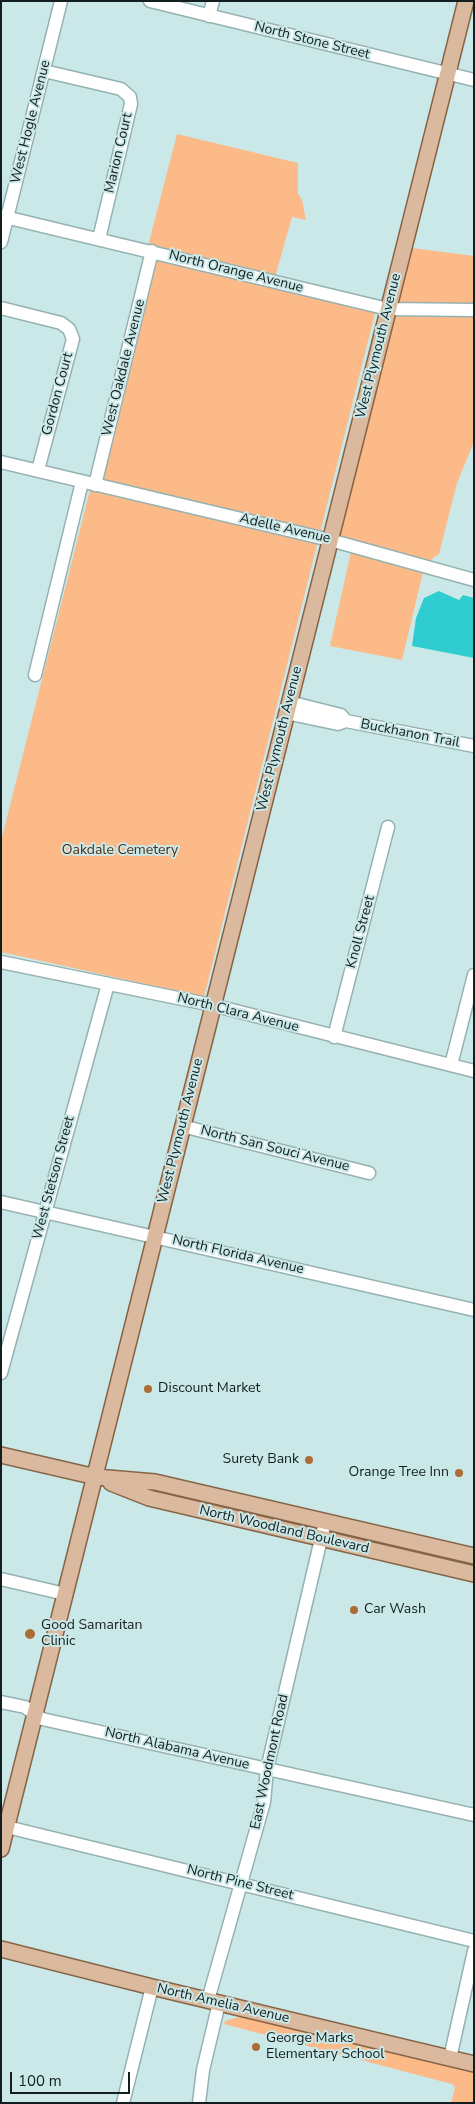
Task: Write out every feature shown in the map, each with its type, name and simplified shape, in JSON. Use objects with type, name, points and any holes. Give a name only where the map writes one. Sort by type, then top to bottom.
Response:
[{"type":"main road","name":"West Plymouth Avenue","points":[[1,1848],[96,1477],[154,1236],[466,1]]},
{"type":"main road","name":"North Woodland Boulevard","points":[[1,1455],[96,1477],[155,1482],[474,1556]]},
{"type":"main road","name":"North Woodland Boulevard","points":[[96,1477],[149,1498],[474,1574]]},
{"type":"main road","name":"North Amelia Avenue","points":[[1,1949],[474,2064]]},
{"type":"street","name":"West Hogle Avenue","points":[[1,242],[4,217],[61,1]]},
{"type":"street","name":"North Stone Street","points":[[150,1],[474,80]]},
{"type":"street","points":[[209,16],[213,1]]},
{"type":"street","name":"Marion Court","points":[[44,71],[121,89],[130,98],[131,104],[99,239]]},
{"type":"street","name":"North Orange Avenue","points":[[4,217],[388,309],[474,310]]},
{"type":"street","name":"West Oakdale Avenue","points":[[95,485],[152,251]]},
{"type":"street","name":"Gordon Court","points":[[1,308],[61,323],[69,329],[73,339],[38,470]]},
{"type":"street","name":"Adelle Avenue","points":[[1,462],[330,540],[474,580]]},
{"type":"street","points":[[35,675],[82,482]]},
{"type":"street","name":"Buckhanon Trail","points":[[288,707],[338,724],[346,721],[474,746]]},
{"type":"street","name":"Knoll Street","points":[[334,1037],[388,827]]},
{"type":"street","name":"North Clara Avenue","points":[[1,962],[212,1005],[474,1071]]},
{"type":"street","points":[[451,1065],[474,975]]},
{"type":"street","name":"West Stetson Street","points":[[1,1373],[108,984]]},
{"type":"street","name":"North San Souci Avenue","points":[[182,1126],[369,1173]]},
{"type":"street","name":"North Florida Avenue","points":[[1,1202],[474,1310]]},
{"type":"street","name":"East Woodmont Road","points":[[200,2103],[203,2070],[214,2002],[264,1802],[267,1769],[325,1522]]},
{"type":"street","points":[[1,1579],[65,1594]]},
{"type":"street","name":"North Alabama Avenue","points":[[1,1702],[25,1707],[42,1719],[474,1815]]},
{"type":"street","name":"North Pine Street","points":[[7,1826],[474,1940]]},
{"type":"street","points":[[450,2058],[474,1951]]},
{"type":"street","points":[[123,2103],[152,1987]]},
{"type":"green space","points":[[177,134],[298,163],[298,194],[302,200],[306,220],[292,217],[275,277],[148,246]]},
{"type":"green space","points":[[412,248],[474,256],[474,305],[394,305],[403,270]]},
{"type":"green space","name":"Oakdale Cemetery","points":[[157,259],[375,313],[204,997],[1,952],[1,841],[90,490],[98,492]]},
{"type":"green space","points":[[392,313],[474,314],[474,442],[457,483],[439,554],[425,564],[335,537]]},
{"type":"green space","points":[[351,552],[423,572],[402,660],[330,646]]},
{"type":"green space","points":[[246,2015],[474,2068],[474,2103],[451,2103],[455,2087],[452,2084],[224,2024],[225,2021]]},
{"type":"water","points":[[439,591],[459,600],[463,595],[474,598],[474,658],[412,646],[416,618],[424,598]]},
{"type":"place","name":"Discount Market","points":[[148,1389]]},
{"type":"place","name":"Surety Bank","points":[[309,1460]]},
{"type":"place","name":"Orange Tree Inn","points":[[459,1473]]},
{"type":"place","name":"Car Wash","points":[[354,1610]]},
{"type":"place","name":"Good Samaritan Clinic","points":[[30,1634]]},
{"type":"place","name":"George Marks Elementary School","points":[[256,2047]]}]
